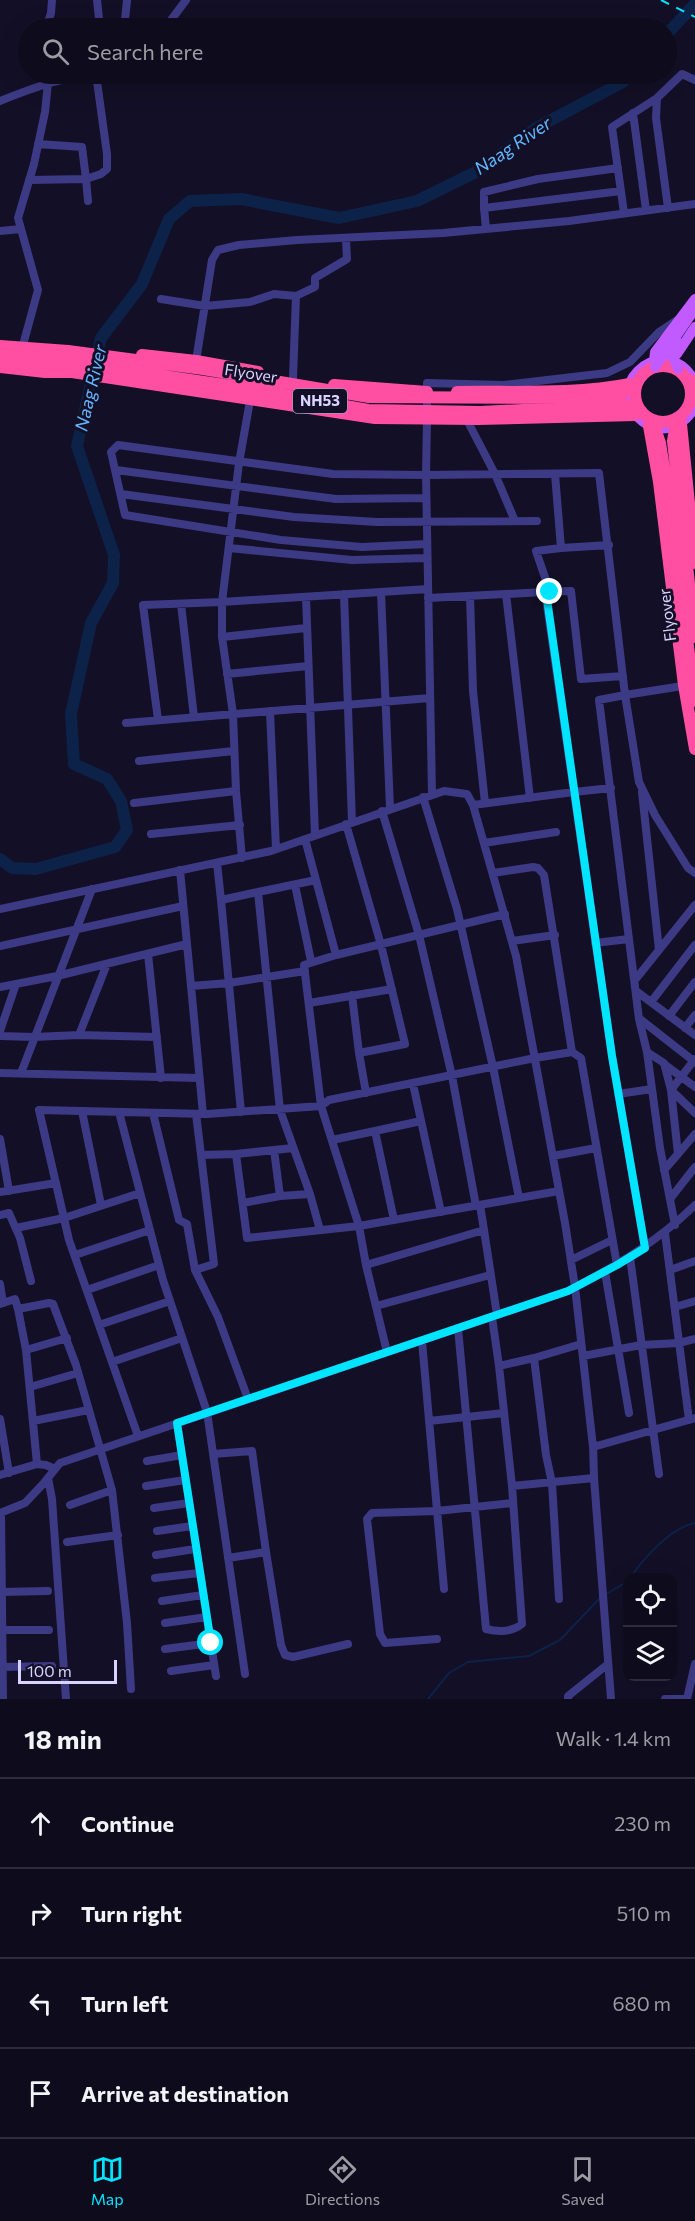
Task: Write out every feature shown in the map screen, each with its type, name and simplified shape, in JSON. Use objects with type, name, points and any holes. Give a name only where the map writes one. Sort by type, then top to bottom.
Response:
[{"type":"highway","name":"NH53","points":[[0,345],[76,347],[196,361],[347,388],[426,392],[551,391],[604,389],[633,384]]},
{"type":"highway","name":"Flyover","points":[[0,345],[68,351],[202,369],[369,397],[563,398],[623,394],[647,371],[654,360]]},
{"type":"highway","points":[[72,372],[76,347]]},
{"type":"highway","name":"Flyover","points":[[0,358],[69,362],[251,389],[368,410],[480,412],[624,405],[650,423],[660,442],[695,701]]},
{"type":"highway","points":[[654,360],[679,367],[693,378],[691,388],[693,404],[679,421],[690,466],[695,563]]},
{"type":"highway","name":"NH53","points":[[0,367],[45,372],[72,372],[139,381],[375,418],[427,419],[638,413]]},
{"type":"highway","points":[[633,384],[638,413]]},
{"type":"highway","points":[[551,391],[553,416]]},
{"type":"highway","points":[[679,421],[650,423],[690,685],[695,749]]},
{"type":"highway","name":"Flyover","points":[[679,421],[673,441],[695,637]]},
{"type":"main road","points":[[654,360],[695,299]]},
{"type":"main road","points":[[604,389],[654,360],[695,309]]},
{"type":"main road","points":[[679,367],[673,357],[678,345],[695,321]]},
{"type":"main road","points":[[679,367],[676,355],[695,327]]},
{"type":"street","points":[[49,18],[52,0]]},
{"type":"street","points":[[97,0],[99,18]]},
{"type":"street","points":[[125,18],[127,0]]},
{"type":"street","points":[[172,18],[186,0]]},
{"type":"street","points":[[677,79],[682,74],[695,80]]},
{"type":"street","points":[[0,101],[47,84]]},
{"type":"street","points":[[23,345],[38,290],[18,218],[52,84]]},
{"type":"street","points":[[29,180],[86,179],[108,169],[97,84]]},
{"type":"street","points":[[624,213],[612,127],[657,98],[672,84]]},
{"type":"street","points":[[657,98],[656,118],[668,208]]},
{"type":"street","points":[[633,113],[646,210]]},
{"type":"street","points":[[38,144],[82,147],[88,201]]},
{"type":"street","points":[[486,229],[484,192],[538,179],[618,168]]},
{"type":"street","points":[[484,208],[621,191]]},
{"type":"street","points":[[196,361],[212,260],[218,250],[239,245],[486,229],[695,204]]},
{"type":"street","points":[[0,231],[21,229]]},
{"type":"street","points":[[161,299],[205,306],[250,302],[274,294],[296,296],[315,287],[315,278],[347,259],[345,239]]},
{"type":"street","points":[[293,378],[296,296]]},
{"type":"street","points":[[519,1198],[493,1067],[428,795],[430,698],[426,498],[427,383],[503,385],[607,373],[630,362],[659,332],[682,317]]},
{"type":"street","points":[[242,858],[236,791],[233,714],[222,637],[222,602],[239,463],[251,397],[250,371]]},
{"type":"street","points":[[427,419],[467,420],[495,474],[515,521]]},
{"type":"street","points":[[427,544],[362,547],[281,540],[230,530],[125,515],[111,452],[118,446],[333,474],[599,474],[625,694],[641,785],[659,950]]},
{"type":"street","points":[[116,470],[336,499],[426,498]]},
{"type":"street","points":[[555,474],[561,548]]},
{"type":"street","points":[[121,494],[306,518],[377,522],[537,521]]},
{"type":"street","points":[[609,545],[536,551],[548,592],[574,792],[618,1094],[645,1248]]},
{"type":"street","points":[[229,548],[352,560],[428,558]]},
{"type":"street","points":[[158,720],[143,605],[381,592],[470,596],[571,591],[581,678],[623,676]]},
{"type":"street","points":[[381,592],[387,701],[386,810],[419,935],[452,1076],[484,1230],[495,1316],[512,1486],[522,1624],[517,1628],[500,1631],[486,1629],[458,1328]]},
{"type":"street","points":[[344,594],[349,705],[349,823],[405,1044],[359,1053]]},
{"type":"street","points":[[506,594],[530,798]]},
{"type":"street","points":[[470,596],[473,691],[485,803]]},
{"type":"street","points":[[306,597],[315,835]]},
{"type":"street","points":[[181,604],[194,717]]},
{"type":"street","points":[[222,637],[306,628]]},
{"type":"street","points":[[227,674],[308,666]]},
{"type":"street","points":[[675,1225],[664,1170],[647,1052],[639,1019],[599,700],[690,685]]},
{"type":"street","points":[[126,723],[430,698]]},
{"type":"street","points":[[270,711],[276,849]]},
{"type":"street","points":[[140,761],[234,751]]},
{"type":"street","points":[[641,785],[655,814],[688,868],[695,873]]},
{"type":"street","points":[[473,805],[611,788]]},
{"type":"street","points":[[134,802],[236,791]]},
{"type":"street","points":[[0,909],[276,849],[444,791],[467,794],[473,805],[494,873],[512,942],[535,1058],[571,1260],[593,1447],[692,1419],[679,1343],[665,1233]]},
{"type":"street","points":[[151,834],[240,825]]},
{"type":"street","points":[[484,843],[556,832]]},
{"type":"street","points":[[304,839],[336,955]]},
{"type":"street","points":[[217,863],[241,1112]]},
{"type":"street","points":[[494,873],[533,867],[538,868],[544,875],[573,1052],[581,1058],[617,1265]]},
{"type":"street","points":[[180,870],[199,1078],[201,1155],[214,1264],[195,1270]]},
{"type":"street","points":[[221,900],[316,880]]},
{"type":"street","points":[[296,885],[311,962]]},
{"type":"street","points":[[21,1073],[92,889]]},
{"type":"street","points":[[258,892],[280,1110],[310,1194],[320,1230]]},
{"type":"street","points":[[635,980],[695,905]]},
{"type":"street","points":[[0,946],[183,906]]},
{"type":"street","points":[[387,1352],[359,1226],[321,1106],[304,964],[460,924],[505,915]]},
{"type":"street","points":[[512,942],[555,935]]},
{"type":"street","points":[[596,943],[629,939]]},
{"type":"street","points":[[0,987],[57,976],[187,944]]},
{"type":"street","points":[[651,1002],[695,945]]},
{"type":"street","points":[[148,954],[161,1078]]},
{"type":"street","points":[[79,1035],[108,964]]},
{"type":"street","points":[[191,986],[229,983],[305,971]]},
{"type":"street","points":[[669,1016],[695,982]]},
{"type":"street","points":[[0,1031],[16,984]]},
{"type":"street","points":[[309,1003],[392,989]]},
{"type":"street","points":[[636,991],[695,1035]]},
{"type":"street","points":[[352,995],[366,1093]]},
{"type":"street","points":[[685,1028],[695,1015]]},
{"type":"street","points":[[639,1019],[694,1060],[671,1090]]},
{"type":"street","points":[[0,1036],[157,1037]]},
{"type":"street","points":[[138,1436],[75,1255],[39,1110],[199,1114],[321,1106],[329,1100],[573,1052]]},
{"type":"street","points":[[647,1052],[695,1087]]},
{"type":"street","points":[[664,1064],[671,1090],[678,1154]]},
{"type":"street","points":[[0,1073],[199,1078]]},
{"type":"street","points":[[413,1083],[441,1212]]},
{"type":"street","points":[[618,1094],[652,1089]]},
{"type":"street","points":[[671,1090],[695,1113]]},
{"type":"street","points":[[82,1111],[101,1205]]},
{"type":"street","points":[[119,1112],[159,1265],[207,1412],[245,1674]]},
{"type":"street","points":[[153,1113],[179,1220],[186,1224],[195,1270],[218,1317],[248,1399]]},
{"type":"street","points":[[332,1140],[421,1121]]},
{"type":"street","points":[[375,1131],[394,1220]]},
{"type":"street","points":[[664,1170],[695,1134]]},
{"type":"street","points":[[0,1139],[5,1192],[56,1183]]},
{"type":"street","points":[[201,1155],[293,1148]]},
{"type":"street","points":[[553,1156],[596,1149]]},
{"type":"street","points":[[274,1150],[280,1196]]},
{"type":"street","points":[[236,1154],[247,1238],[359,1226],[559,1191]]},
{"type":"street","points":[[670,1199],[695,1167]]},
{"type":"street","points":[[16,1228],[64,1218],[140,1193]]},
{"type":"street","points":[[243,1203],[280,1196],[310,1194]]},
{"type":"street","points":[[11,1699],[1,1698],[0,1513],[25,1503],[60,1463],[575,1287],[645,1248],[675,1225],[695,1205]]},
{"type":"street","points":[[0,1215],[9,1213],[21,1238],[31,1281]]},
{"type":"street","points":[[75,1255],[150,1230]]},
{"type":"street","points":[[366,1265],[484,1230]]},
{"type":"street","points":[[571,1260],[612,1240]]},
{"type":"street","points":[[630,1257],[659,1474]]},
{"type":"street","points":[[670,1270],[695,1261]]},
{"type":"street","points":[[87,1290],[159,1265]]},
{"type":"street","points":[[605,1272],[628,1413]]},
{"type":"street","points":[[376,1306],[490,1275]]},
{"type":"street","points":[[0,1284],[2,1303],[15,1299],[18,1309],[26,1350],[37,1464]]},
{"type":"street","points":[[99,1325],[170,1301]]},
{"type":"street","points":[[675,1307],[695,1301]]},
{"type":"street","points":[[18,1309],[53,1304],[78,1373],[112,1490],[127,1623],[131,1689]]},
{"type":"street","points":[[26,1350],[67,1338]]},
{"type":"street","points":[[112,1362],[182,1338]]},
{"type":"street","points":[[583,1356],[695,1339]]},
{"type":"street","points":[[422,1341],[444,1589]]},
{"type":"street","points":[[499,1366],[581,1344]]},
{"type":"street","points":[[534,1358],[546,1455],[552,1483],[559,1599]]},
{"type":"street","points":[[30,1387],[78,1373]]},
{"type":"street","points":[[685,1383],[695,1380]]},
{"type":"street","points":[[33,1421],[88,1410]]},
{"type":"street","points":[[429,1421],[504,1413]]},
{"type":"street","points":[[0,1419],[4,1474],[37,1464],[55,1469]]},
{"type":"street","points":[[177,1423],[216,1676]]},
{"type":"street","points":[[593,1442],[611,1699]]},
{"type":"street","points":[[213,1454],[252,1451],[266,1552],[285,1655],[293,1657],[348,1644]]},
{"type":"street","points":[[147,1461],[182,1455]]},
{"type":"street","points":[[48,1478],[52,1499],[66,1699]]},
{"type":"street","points":[[512,1486],[594,1478]]},
{"type":"street","points":[[147,1486],[185,1480]]},
{"type":"street","points":[[70,1504],[112,1490]]},
{"type":"street","points":[[153,1508],[189,1503]]},
{"type":"street","points":[[437,1640],[385,1643],[380,1634],[367,1519],[372,1514],[513,1503]]},
{"type":"street","points":[[157,1531],[192,1526]]},
{"type":"street","points":[[67,1542],[118,1535]]},
{"type":"street","points":[[156,1555],[195,1549]]},
{"type":"street","points":[[228,1558],[266,1552]]},
{"type":"street","points":[[155,1578],[199,1573]]},
{"type":"street","points":[[2,1592],[48,1591]]},
{"type":"street","points":[[162,1602],[203,1595]]},
{"type":"street","points":[[165,1623],[207,1617]]},
{"type":"street","points":[[2,1630],[50,1630]]},
{"type":"street","points":[[165,1649],[211,1643]]},
{"type":"street","points":[[568,1699],[568,1696],[609,1664]]},
{"type":"street","points":[[666,1699],[687,1699],[695,1664]]},
{"type":"street","points":[[171,1671],[214,1665]]},
{"type":"street","points":[[2,1667],[52,1666]]},
{"type":"waterway","name":"Naag River","points":[[677,23],[695,4]]},
{"type":"waterway","name":"Naag River","points":[[0,859],[12,868],[36,869],[115,847],[127,830],[121,801],[107,779],[74,764],[71,714],[91,623],[113,583],[114,555],[77,446],[101,338],[142,284],[169,219],[190,201],[241,199],[339,218],[417,201],[480,170],[536,128],[619,84]]},
{"type":"waterway","points":[[634,1573],[667,1537],[695,1523]]},
{"type":"waterway","points":[[608,1593],[623,1584]]},
{"type":"waterway","points":[[428,1699],[449,1673],[468,1662],[529,1656],[560,1640],[600,1598]]},
{"type":"railway","points":[[661,0],[695,17]]},
{"type":"route","points":[[211,1643],[177,1423],[568,1291],[645,1248],[627,1153],[606,1015],[546,592],[550,592]]}]
